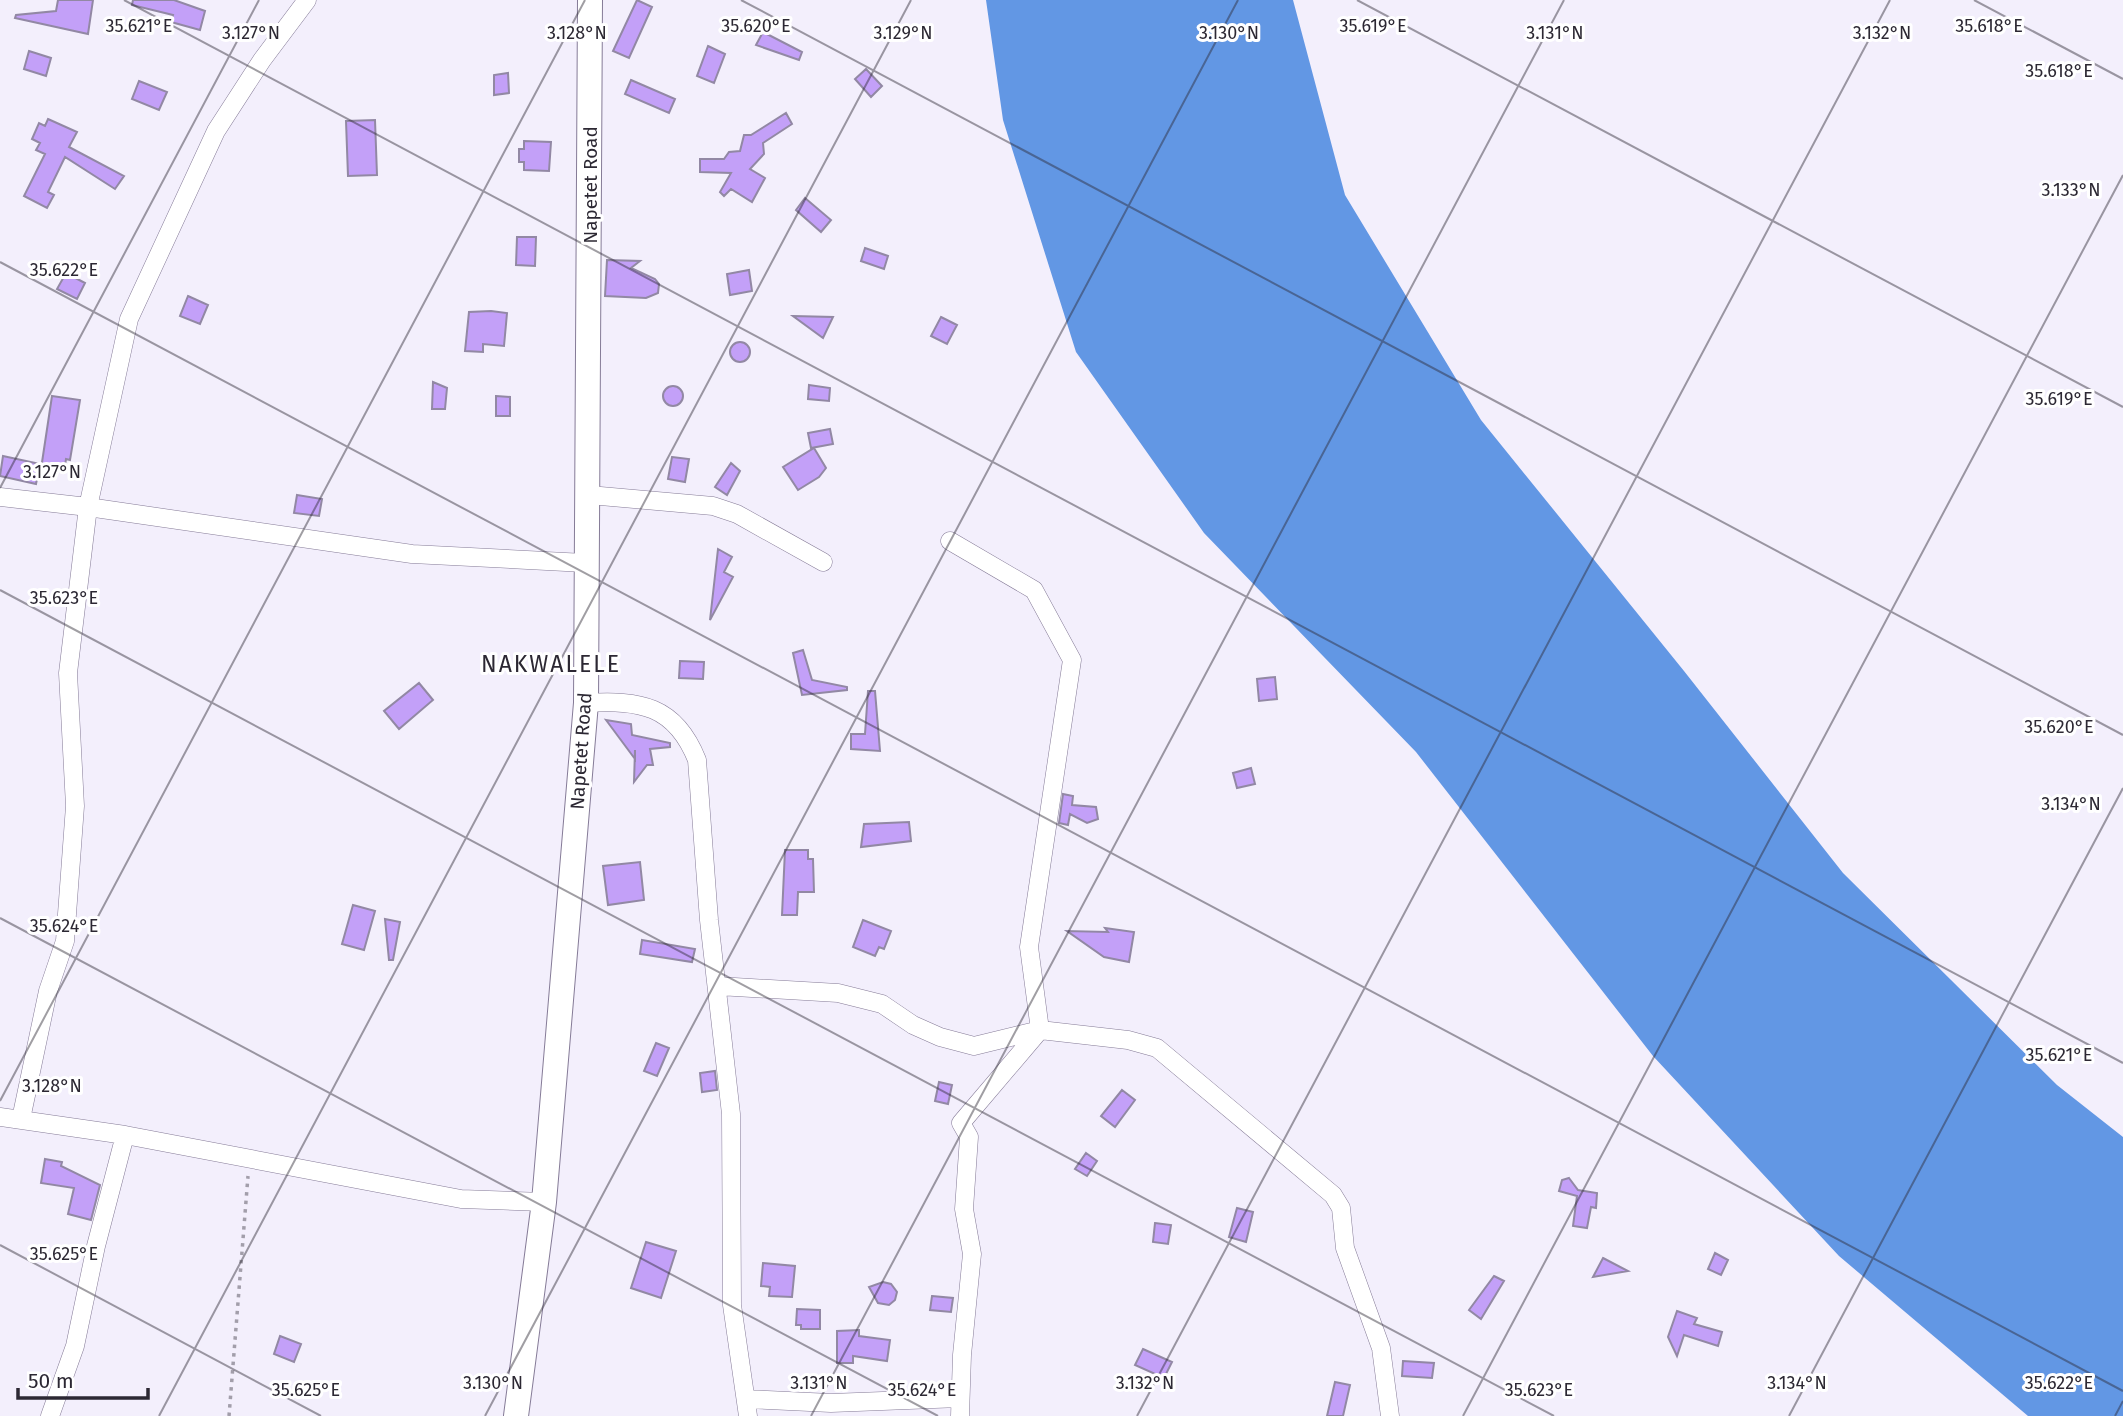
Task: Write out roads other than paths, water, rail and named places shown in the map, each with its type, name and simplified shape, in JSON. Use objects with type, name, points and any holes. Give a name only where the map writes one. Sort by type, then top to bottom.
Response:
[{"type":"main road","name":"Napetet Road","points":[[516,1416],[544,1202],[586,703],[590,0]]},
{"type":"street","points":[[22,1119],[48,990],[65,942],[75,806],[68,673],[88,507],[129,319],[216,131],[262,60],[307,0]]},
{"type":"street","points":[[589,495],[713,506],[737,514],[823,562]]},
{"type":"street","points":[[0,497],[88,507],[412,554],[585,563]]},
{"type":"street","points":[[586,703],[614,701],[656,709],[668,715],[691,744],[697,760],[709,920],[732,1114],[732,1305],[747,1408],[831,1403],[960,1407],[972,1254],[964,1209],[970,1137],[961,1123],[1040,1030],[1029,947],[1072,660],[1034,590],[950,541]]},
{"type":"street","points":[[718,986],[838,993],[882,1004],[913,1025],[940,1037],[974,1046],[1040,1030],[1128,1040],[1157,1048],[1333,1195],[1340,1208],[1345,1248],[1381,1348],[1390,1416]]},
{"type":"street","points":[[0,1117],[125,1135],[461,1199],[544,1202]]},
{"type":"street","points":[[50,1416],[75,1346],[96,1245],[125,1135]]},
{"type":"water","points":[[986,0],[1293,0],[1345,195],[1481,420],[1843,873],[2057,1085],[2123,1137],[2123,1416],[2028,1416],[1839,1256],[1653,1056],[1416,752],[1204,533],[1076,352],[1003,120]]},
{"type":"district","name":"NAKWALELE","points":[[551,664]]}]
